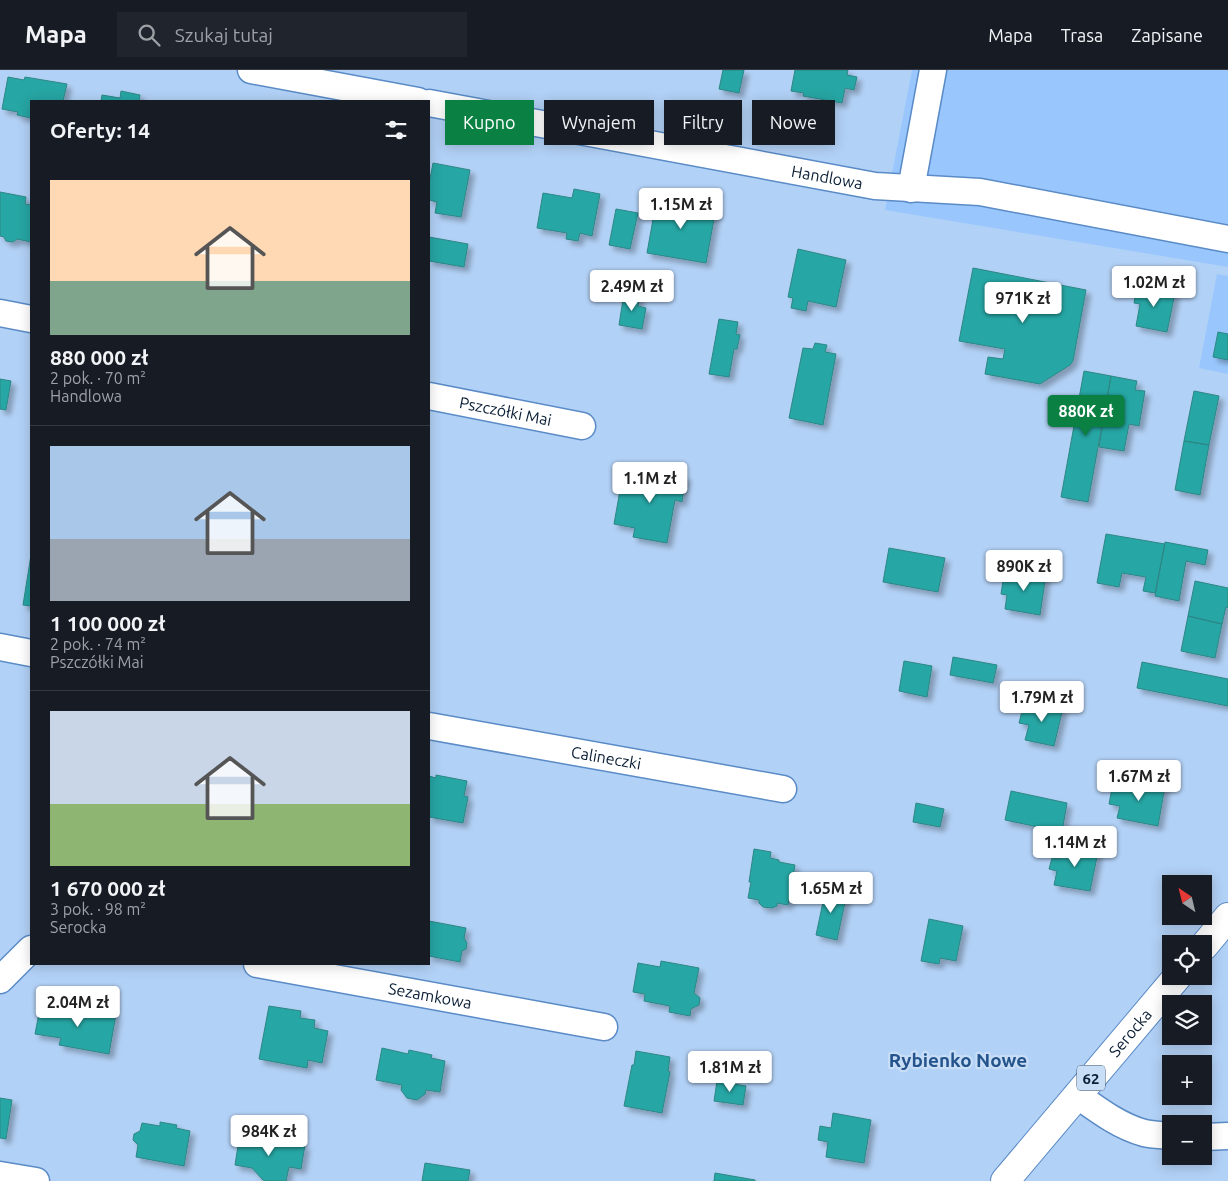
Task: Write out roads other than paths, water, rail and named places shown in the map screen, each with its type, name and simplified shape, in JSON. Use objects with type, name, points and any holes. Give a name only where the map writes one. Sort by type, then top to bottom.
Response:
[{"type":"main road","points":[[1212,936],[1228,917]]},
{"type":"main road","name":"Serocka","points":[[1005,1181],[1170,985]]},
{"type":"street","points":[[251,70],[413,100]]},
{"type":"street","points":[[911,189],[933,70]]},
{"type":"street","name":"Handlowa","points":[[430,103],[876,186],[980,192],[1228,239]]},
{"type":"street","points":[[0,313],[30,319]]},
{"type":"street","name":"Pszczółki Mai","points":[[430,396],[582,426]]},
{"type":"street","points":[[0,647],[30,652]]},
{"type":"street","name":"Calineczki","points":[[430,726],[783,789]]},
{"type":"street","points":[[0,980],[30,950]]},
{"type":"street","name":"Sezamkowa","points":[[263,965],[604,1027]]},
{"type":"street","points":[[1077,1095],[1125,1126],[1146,1133],[1162,1135]]},
{"type":"street","points":[[1212,1137],[1228,1136]]},
{"type":"street","points":[[0,1176],[36,1181]]},
{"type":"district","name":"Rybienko Nowe","points":[[958,1060]]}]
